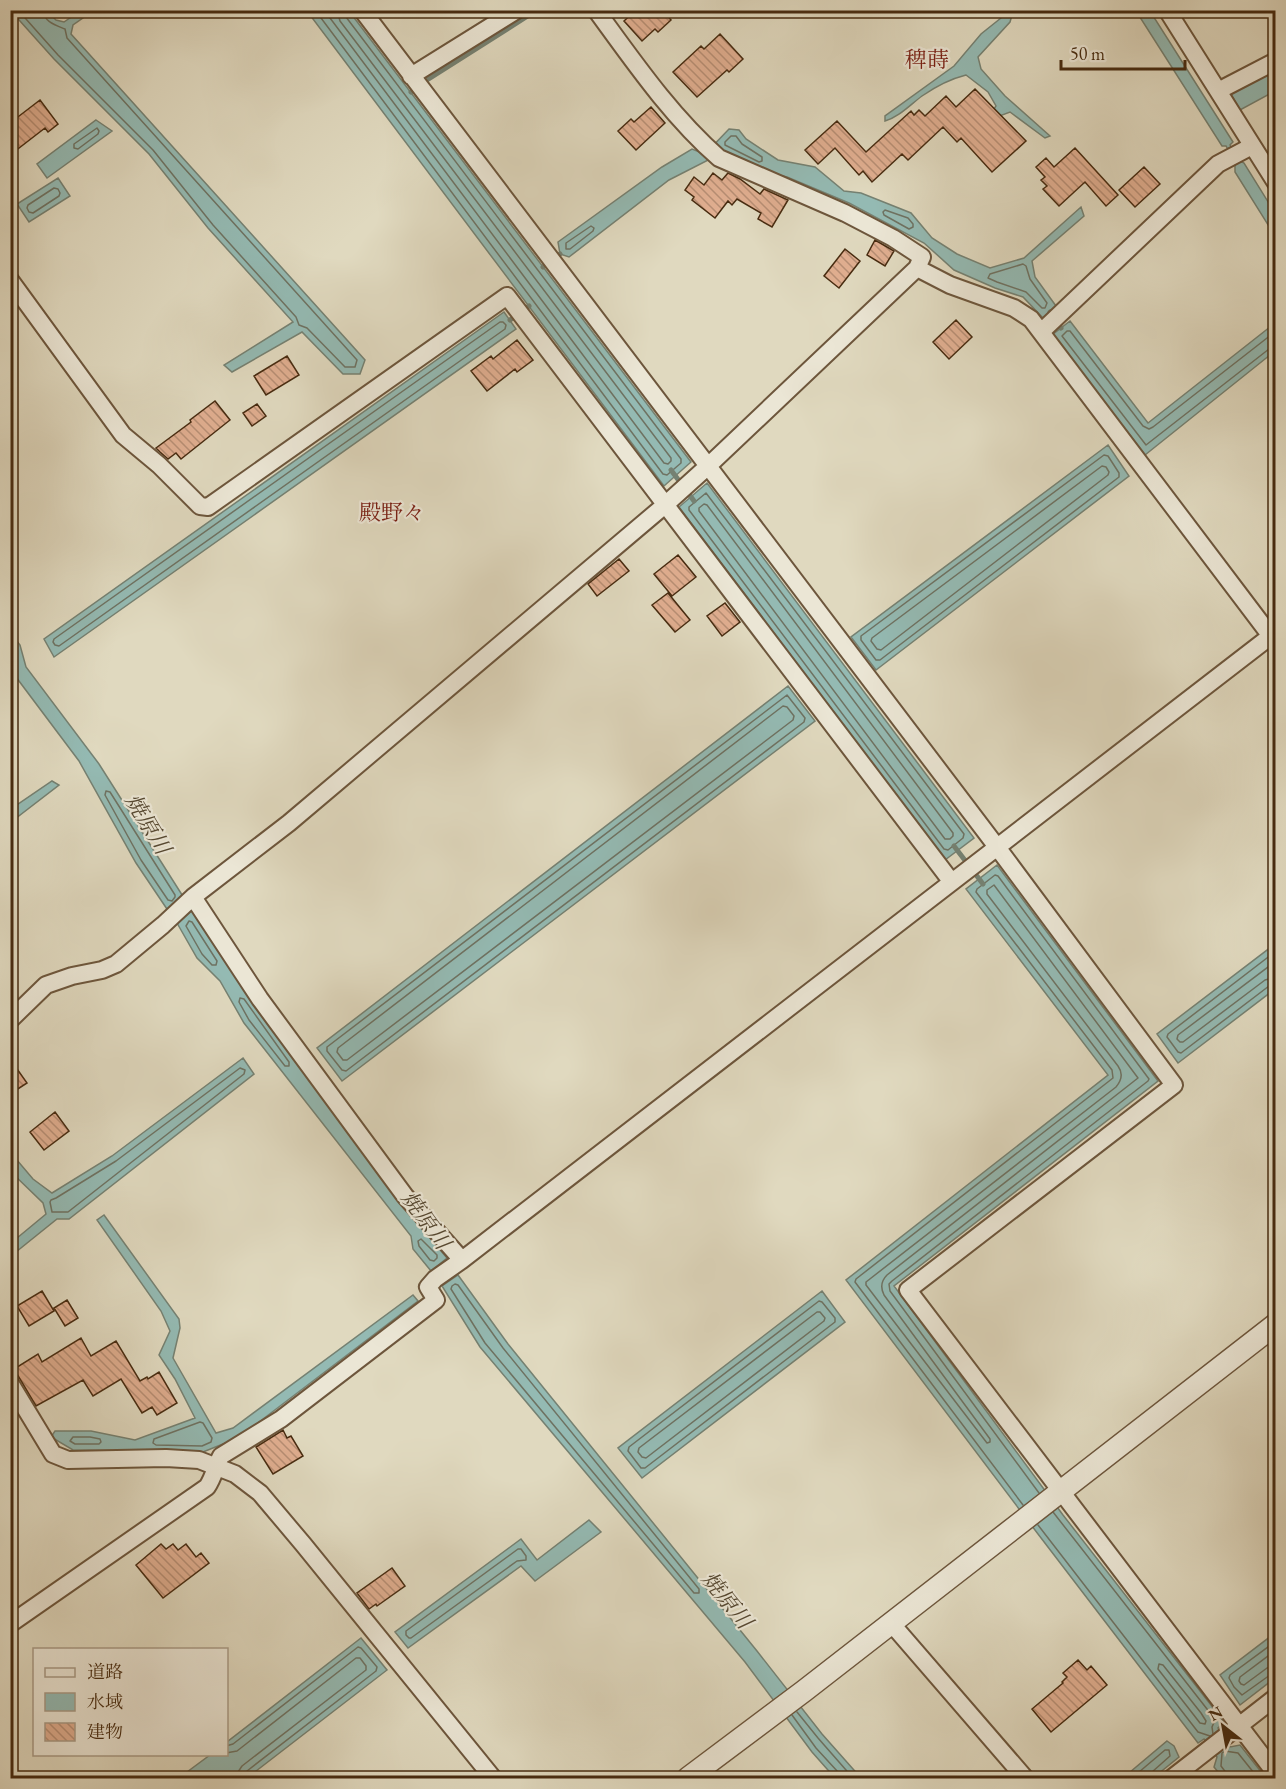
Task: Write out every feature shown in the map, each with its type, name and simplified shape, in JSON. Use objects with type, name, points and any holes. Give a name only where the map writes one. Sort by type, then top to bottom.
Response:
[{"type":"street","points":[[362,10],[1174,1085],[908,1290],[1060,1491],[1233,1730],[1275,1773]]},
{"type":"street","points":[[417,83],[517,10]]},
{"type":"street","points":[[10,1020],[46,985],[116,964],[193,897],[289,823],[665,505],[917,268],[922,257],[883,233],[845,213],[719,158],[705,146],[650,83],[596,10]]},
{"type":"street","points":[[1167,10],[1218,91],[1247,149],[1275,183]]},
{"type":"street","points":[[1218,91],[1275,61]]},
{"type":"street","points":[[1050,324],[1218,164],[1247,149]]},
{"type":"street","points":[[10,1624],[207,1487],[214,1477],[215,1466],[221,1456],[281,1419],[436,1300],[428,1287],[435,1279],[1273,634],[1050,324],[1030,319],[1014,308],[950,285],[917,268]]},
{"type":"street","points":[[10,280],[123,435],[159,465],[200,506],[208,507],[507,296],[953,880]]},
{"type":"street","points":[[193,897],[260,999],[405,1196],[459,1262]]},
{"type":"street","points":[[688,1779],[1275,1324]]},
{"type":"street","points":[[10,1383],[53,1454],[68,1460],[166,1458],[199,1460],[235,1474],[260,1493],[493,1779]]},
{"type":"street","points":[[891,1623],[1025,1779]]},
{"type":"street","points":[[1172,1779],[1275,1697]]},
{"type":"water","points":[[11,11],[47,11],[56,20],[64,22],[80,11],[93,11],[73,25],[71,34],[365,360],[360,374],[343,374],[302,332],[232,372],[224,365],[293,322],[208,228],[149,154],[54,59]]},
{"type":"water","points":[[307,11],[349,11],[691,462],[664,486]]},
{"type":"water","points":[[1136,11],[1150,11],[1233,142],[1230,145],[1238,160],[1244,163],[1275,213],[1275,236],[1235,172],[1235,162],[1226,146],[1222,146]]},
{"type":"water","points":[[1006,14],[1012,15],[1010,22],[978,57],[981,69],[1005,96],[1050,136],[1045,138],[1010,112],[986,121],[996,106],[988,92],[966,75],[937,86],[900,114],[885,121],[885,116],[954,66],[981,34]]},
{"type":"water","points":[[1275,71],[1275,91],[1240,110],[1231,94]]},
{"type":"water","points":[[96,120],[112,131],[47,178],[37,164]]},
{"type":"water","points":[[729,129],[739,130],[746,139],[778,160],[815,167],[844,191],[861,193],[911,213],[932,238],[957,254],[990,268],[1024,258],[1081,207],[1084,216],[1032,261],[1035,277],[1056,306],[1043,318],[1023,297],[995,288],[954,270],[924,243],[849,203],[787,177],[710,159],[669,180],[569,257],[560,254],[558,242],[662,167],[692,149],[705,154]]},
{"type":"water","points":[[58,178],[70,196],[29,222],[17,204]]},
{"type":"water","points":[[504,312],[516,329],[54,657],[44,639]]},
{"type":"water","points":[[1070,321],[1148,423],[1275,323],[1275,351],[1145,455],[1052,335]]},
{"type":"water","points":[[1108,445],[1129,476],[876,670],[851,637]]},
{"type":"water","points":[[707,483],[974,838],[945,860],[679,507]]},
{"type":"water","points":[[10,632],[20,645],[26,667],[99,764],[184,898],[169,912],[136,863],[79,761],[16,677],[11,665]]},
{"type":"water","points":[[788,686],[815,721],[342,1081],[317,1048]]},
{"type":"water","points":[[52,781],[59,785],[11,822],[11,809]]},
{"type":"water","points":[[997,865],[1158,1081],[894,1286],[1063,1515],[1211,1705],[1224,1723],[1218,1728],[1230,1747],[1240,1745],[1266,1778],[1223,1778],[1214,1767],[1217,1757],[1204,1739],[1198,1743],[846,1280],[1108,1075],[966,889]]},
{"type":"water","points":[[192,910],[287,1049],[396,1195],[447,1258],[431,1271],[413,1249],[411,1236],[244,1023],[220,981],[197,958],[177,923]]},
{"type":"water","points":[[1275,944],[1275,989],[1178,1063],[1157,1034]]},
{"type":"water","points":[[243,1058],[254,1074],[69,1219],[57,1219],[11,1256],[11,1243],[46,1214],[43,1203],[11,1172],[11,1153],[33,1179],[52,1193],[112,1156]]},
{"type":"water","points":[[104,1215],[179,1319],[180,1328],[173,1358],[216,1433],[233,1428],[413,1295],[418,1301],[238,1438],[203,1452],[73,1450],[51,1437],[55,1431],[91,1431],[135,1440],[195,1418],[175,1379],[159,1355],[170,1331],[161,1311],[97,1220]]},
{"type":"water","points":[[458,1275],[508,1344],[822,1734],[861,1778],[835,1778],[812,1752],[745,1662],[480,1347],[442,1286]]},
{"type":"water","points":[[822,1291],[845,1322],[642,1478],[618,1448]]},
{"type":"water","points":[[589,1520],[601,1532],[535,1581],[521,1566],[408,1648],[395,1632],[521,1539],[537,1560]]},
{"type":"water","points":[[1275,1633],[1275,1678],[1240,1705],[1220,1675]]},
{"type":"water","points":[[361,1638],[387,1670],[247,1778],[179,1778],[209,1756],[228,1756],[228,1741]]},
{"type":"water","points":[[1167,1741],[1174,1746],[1179,1757],[1153,1778],[1123,1778]]},
{"type":"building","points":[[636,10],[642,16],[648,10],[662,10],[671,20],[658,32],[655,29],[642,41],[624,21]]},
{"type":"building","points":[[720,34],[743,59],[697,97],[673,72],[701,46],[704,49]]},
{"type":"building","points":[[975,89],[1026,141],[992,172],[961,138],[957,142],[943,127],[908,160],[902,154],[872,182],[863,171],[859,175],[835,148],[818,164],[805,150],[837,121],[866,152],[911,111],[914,115],[919,110],[925,116],[946,96],[956,107]]},
{"type":"building","points":[[40,100],[58,124],[48,132],[45,128],[10,155],[10,123]]},
{"type":"building","points":[[651,107],[665,123],[636,150],[618,131],[631,119],[634,122]]},
{"type":"building","points":[[1075,148],[1118,195],[1106,206],[1085,182],[1059,206],[1043,189],[1047,186],[1041,180],[1045,177],[1036,167],[1046,158],[1054,167]]},
{"type":"building","points":[[1144,167],[1160,184],[1135,207],[1119,190]]},
{"type":"building","points":[[713,173],[722,180],[728,173],[760,194],[764,189],[788,200],[772,227],[758,219],[761,213],[737,199],[732,205],[728,201],[715,218],[692,200],[694,197],[685,190],[694,177],[704,185]]},
{"type":"building","points":[[875,240],[894,251],[885,266],[867,255]]},
{"type":"building","points":[[845,249],[860,261],[839,288],[824,276]]},
{"type":"building","points":[[956,320],[972,337],[949,359],[933,342]]},
{"type":"building","points":[[517,340],[533,360],[517,372],[515,369],[487,391],[471,371],[491,356],[493,359]]},
{"type":"building","points":[[287,356],[299,375],[266,395],[254,376]]},
{"type":"building","points":[[215,401],[230,420],[181,459],[176,453],[168,459],[156,448],[191,422],[190,420]]},
{"type":"building","points":[[257,404],[266,416],[252,426],[243,413]]},
{"type":"building","points":[[678,555],[696,577],[672,596],[654,574]]},
{"type":"building","points":[[619,559],[629,571],[597,596],[588,584]]},
{"type":"building","points":[[668,593],[690,620],[675,632],[652,605]]},
{"type":"building","points":[[725,603],[740,622],[722,636],[707,616]]},
{"type":"building","points":[[10,1059],[27,1083],[10,1094]]},
{"type":"building","points":[[55,1112],[69,1131],[44,1150],[30,1132]]},
{"type":"building","points":[[42,1291],[54,1311],[29,1326],[17,1306]]},
{"type":"building","points":[[67,1300],[78,1318],[65,1326],[54,1308]]},
{"type":"building","points":[[81,1338],[91,1356],[116,1341],[140,1381],[159,1372],[177,1403],[157,1415],[152,1407],[142,1413],[121,1379],[93,1396],[83,1380],[36,1406],[14,1369],[38,1354],[42,1362]]},
{"type":"building","points":[[283,1430],[287,1438],[291,1436],[303,1456],[273,1474],[256,1447]]},
{"type":"building","points":[[161,1544],[166,1549],[173,1544],[178,1550],[186,1544],[196,1557],[201,1553],[209,1563],[163,1598],[136,1565]]},
{"type":"building","points":[[392,1568],[405,1586],[369,1609],[357,1593]]},
{"type":"building","points":[[1078,1660],[1087,1670],[1091,1666],[1107,1685],[1051,1732],[1032,1709],[1063,1683],[1067,1677],[1063,1673]]},
{"type":"waterway","points":[[411,92],[537,10]]},
{"type":"waterway","points":[[543,267],[560,254]]},
{"type":"waterway","points":[[510,320],[529,306]]},
{"type":"waterway","points":[[1050,312],[1061,328]]},
{"type":"waterway","points":[[671,470],[694,501]]},
{"type":"waterway","points":[[954,846],[983,884]]},
{"type":"district","name":"稗蒔","points":[[927,59]]},
{"type":"district","name":"殿野々","points":[[392,512]]},
{"type":"water label","name":"焼原川","points":[[148,824]]},
{"type":"water label","name":"焼原川","points":[[426,1220]]},
{"type":"water label","name":"焼原川","points":[[727,1600]]}]
